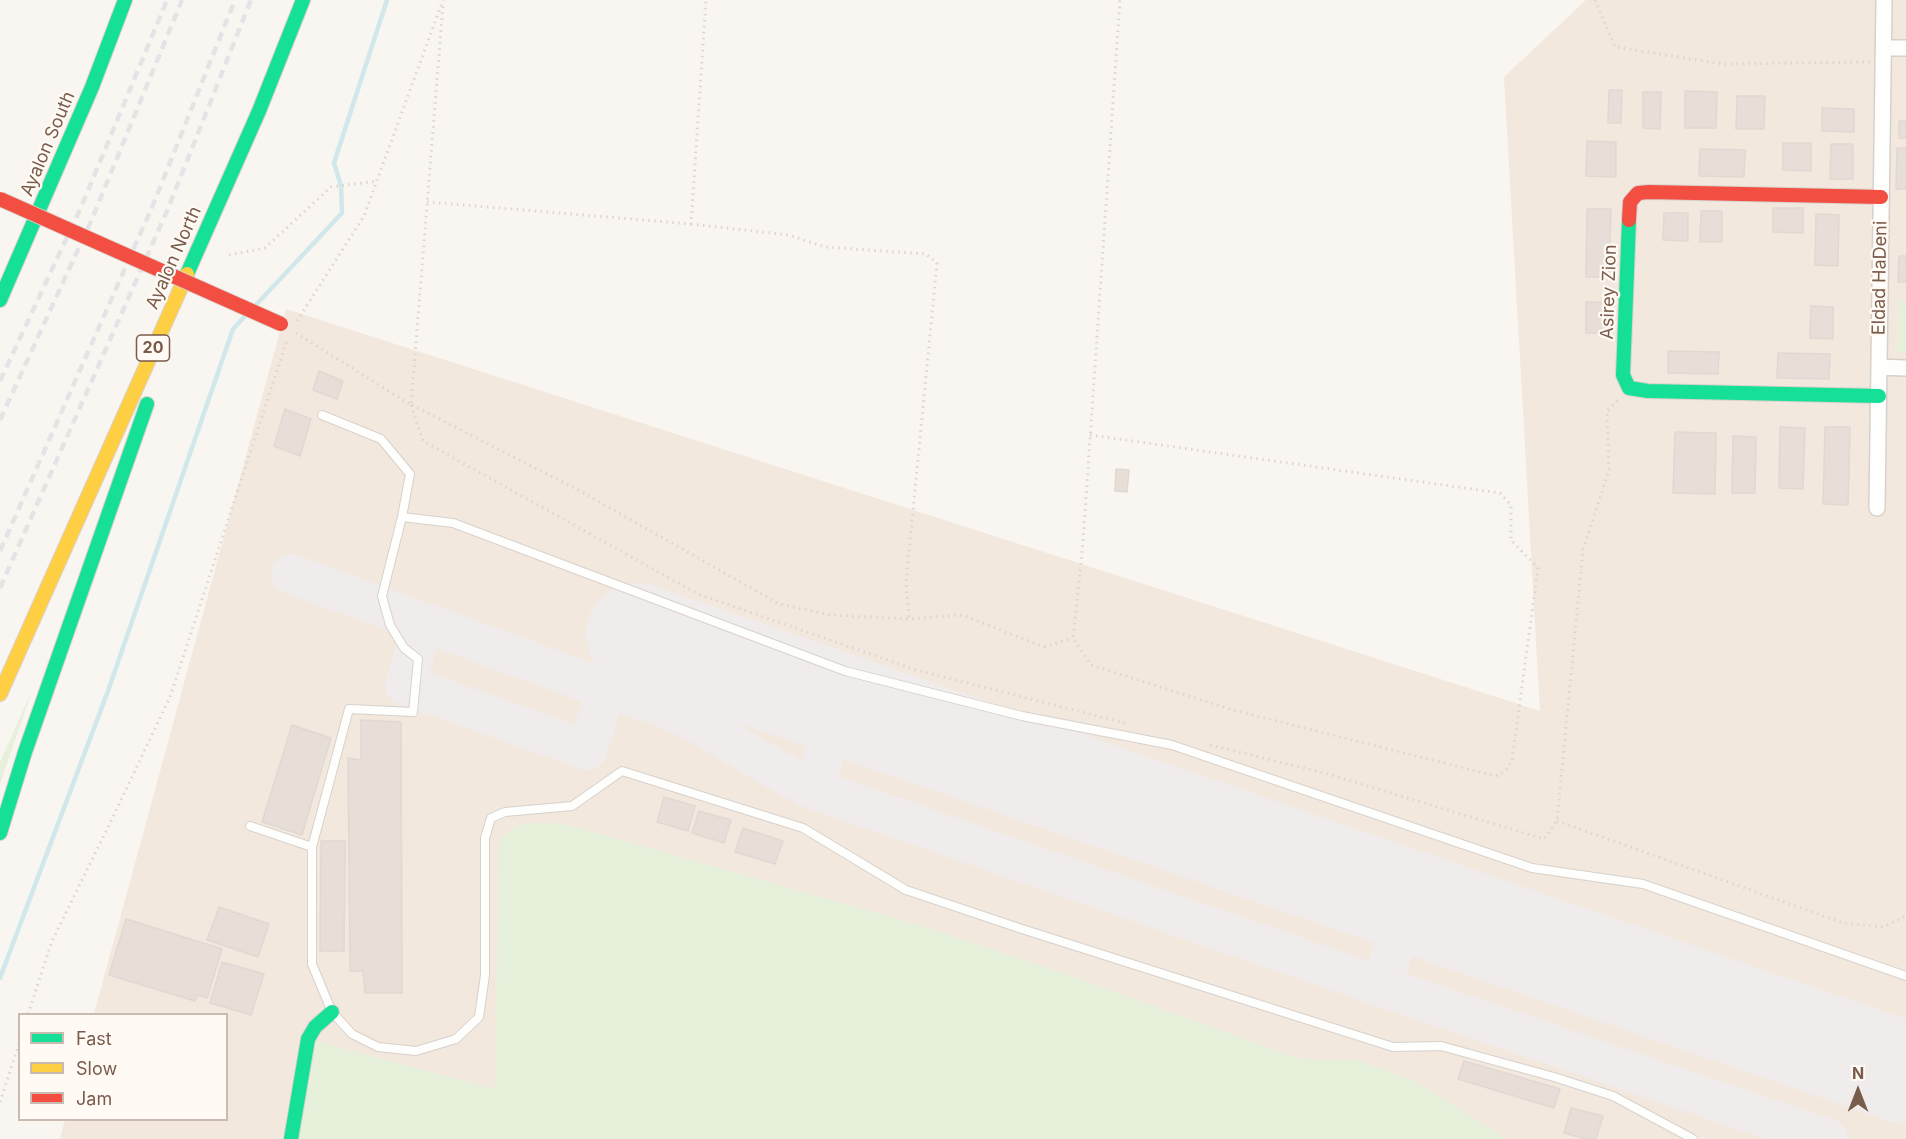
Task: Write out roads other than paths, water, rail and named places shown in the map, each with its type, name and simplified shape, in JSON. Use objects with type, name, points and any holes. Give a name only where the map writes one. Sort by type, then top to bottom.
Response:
[{"type":"main road","name":"Ayalon South","points":[[0,300],[92,87],[125,0]]},
{"type":"main road","name":"Ayalon North","points":[[0,694],[259,111],[303,0]]},
{"type":"main road","name":"Asirey Zion","points":[[1879,396],[1648,391],[1629,388],[1623,375],[1630,202],[1638,193],[1881,197]]},
{"type":"main road","points":[[0,199],[286,327]]},
{"type":"main road","points":[[0,833],[25,752],[211,218]]},
{"type":"main road","points":[[291,1139],[308,1039],[315,1027],[332,1012]]},
{"type":"street","name":"Eldad HaDeni","points":[[1877,508],[1884,0]]},
{"type":"street","points":[[1883,55],[1906,48]]},
{"type":"street","points":[[1879,367],[1906,368]]},
{"type":"lane","points":[[322,415],[381,439],[410,474],[402,518],[382,596],[390,625],[404,648],[418,659],[414,712],[349,709],[312,847],[312,964],[332,1012],[352,1034],[378,1047],[417,1051],[456,1039],[479,1017],[485,975],[485,838],[491,818],[505,812],[572,806],[622,771],[803,828],[906,890],[1393,1047],[1441,1046],[1603,1092],[1693,1139]]},
{"type":"lane","points":[[402,518],[453,523],[845,671],[1022,716],[1172,745],[1532,868],[1642,884],[1906,975]]},
{"type":"lane","points":[[250,826],[312,847]]},
{"type":"waterway","points":[[254,307],[342,213],[341,186],[334,163],[387,0]]},
{"type":"waterway","points":[[0,978],[108,691],[233,329],[246,315]]},
{"type":"railway","points":[[0,381],[82,205],[167,0]]},
{"type":"railway","points":[[0,420],[92,219],[182,0]]},
{"type":"railway","points":[[0,551],[153,205],[235,0]]},
{"type":"railway","points":[[0,588],[167,211],[251,0]]}]
